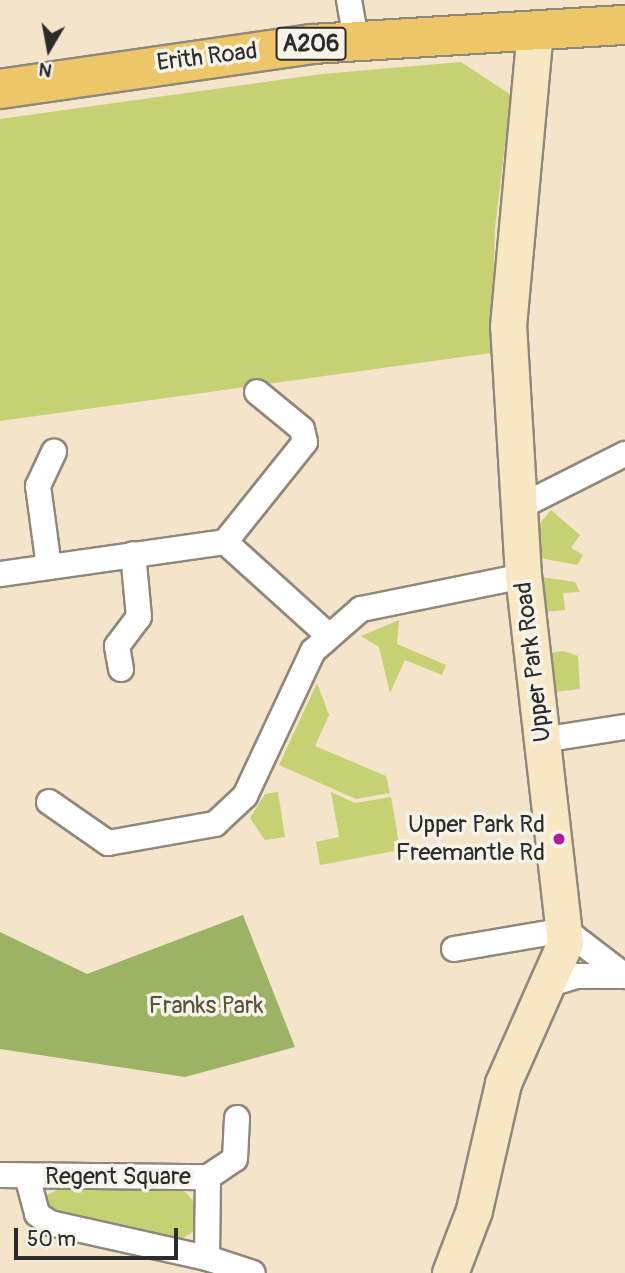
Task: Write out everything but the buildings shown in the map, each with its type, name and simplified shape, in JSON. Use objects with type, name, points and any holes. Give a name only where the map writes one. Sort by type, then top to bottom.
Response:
[{"type":"main road","name":"Erith Road","points":[[0,89],[356,40],[625,25]]},
{"type":"street","points":[[349,0],[356,40]]},
{"type":"street","name":"Upper Park Road","points":[[450,1273],[474,1210],[503,1083],[547,985],[565,930],[523,576],[508,326],[535,29]]},
{"type":"street","points":[[0,574],[225,542],[305,442],[302,429],[257,392]]},
{"type":"street","points":[[49,567],[38,486],[54,452]]},
{"type":"street","points":[[518,508],[625,454]]},
{"type":"street","points":[[225,542],[329,636]]},
{"type":"street","points":[[121,669],[117,646],[139,617],[133,554]]},
{"type":"street","points":[[49,802],[108,843],[223,819],[245,796],[306,663],[329,636],[361,609],[390,598],[523,576]]},
{"type":"street","points":[[542,740],[625,727]]},
{"type":"street","points":[[454,949],[565,930],[625,976]]},
{"type":"street","points":[[547,985],[576,976],[625,976]]},
{"type":"street","name":"Regent Square","points":[[0,1175],[208,1177],[235,1159],[237,1118]]},
{"type":"street","name":"Regent Square","points":[[27,1176],[37,1214],[50,1223],[207,1258],[253,1273]]},
{"type":"street","name":"Regent Square","points":[[207,1258],[208,1177]]},
{"type":"green space","points":[[461,62],[511,95],[495,228],[491,353],[0,421],[0,119],[322,74]]},
{"type":"green space","points":[[551,510],[580,535],[571,548],[583,555],[577,565],[540,558],[538,526]]},
{"type":"green space","points":[[542,577],[575,582],[580,592],[563,593],[565,610],[545,612]]},
{"type":"green space","points":[[399,620],[397,644],[446,665],[442,675],[405,660],[390,693],[379,647],[361,636]]},
{"type":"green space","points":[[564,651],[578,656],[580,689],[554,692],[550,653]]},
{"type":"green space","points":[[317,683],[329,715],[315,746],[386,776],[390,793],[356,799],[279,765]]},
{"type":"green space","points":[[278,792],[285,837],[265,840],[250,818],[265,794]]},
{"type":"green space","points":[[331,792],[355,803],[391,797],[400,850],[320,865],[316,842],[339,837]]},
{"type":"green space","name":"Franks Park","points":[[243,915],[295,1047],[185,1077],[0,1049],[0,932],[87,974]]},
{"type":"green space","points":[[181,1187],[195,1203],[194,1231],[178,1241],[50,1213],[43,1197],[61,1188]]},
{"type":"place","name":"Upper Park Rd Freemantle Rd","points":[[559,839]]}]
